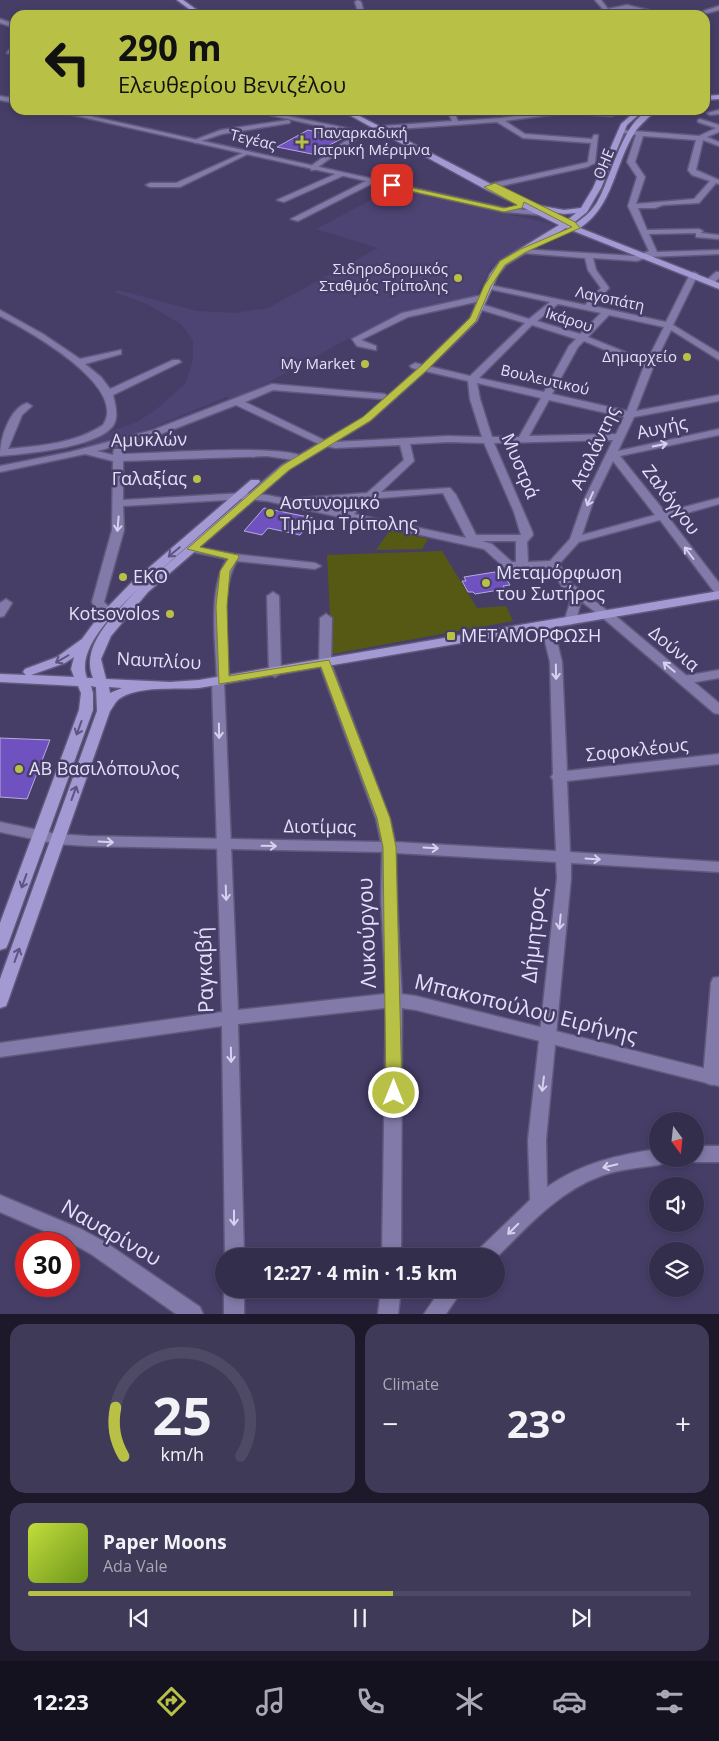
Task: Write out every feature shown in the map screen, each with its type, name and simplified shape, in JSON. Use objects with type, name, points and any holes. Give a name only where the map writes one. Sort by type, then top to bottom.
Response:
[{"type":"main road","points":[[181,0],[195,10]]},
{"type":"main road","points":[[353,115],[570,225],[694,274],[717,277],[719,286]]},
{"type":"main road","points":[[361,115],[381,128]]},
{"type":"main road","name":"ΟΗΕ","points":[[570,225],[584,210],[598,188],[627,121],[634,115]]},
{"type":"main road","name":"ΟΗΕ","points":[[570,225],[595,211],[608,190],[634,125],[645,115]]},
{"type":"main road","points":[[491,186],[521,203],[540,210],[560,212],[584,210]]},
{"type":"main road","points":[[104,711],[104,691],[95,667],[97,651],[113,624],[144,590],[251,496],[419,367],[474,319],[488,286],[503,263],[570,225]]},
{"type":"main road","points":[[0,944],[87,706],[87,693],[77,664],[109,612],[134,586],[237,497],[290,455],[321,442],[366,419],[419,367]]},
{"type":"main road","points":[[221,681],[719,596]]},
{"type":"main road","points":[[29,672],[61,660],[92,637]]},
{"type":"main road","name":"Ναυπλίου","points":[[0,670],[81,678]]},
{"type":"main road","name":"Ναυπλίου","points":[[0,678],[221,681]]},
{"type":"main road","name":"Ναυπλίου","points":[[99,679],[149,685],[188,685],[221,681]]},
{"type":"main road","points":[[0,1001],[104,711],[114,696],[133,688],[149,685]]},
{"type":"street","points":[[598,0],[608,10]]},
{"type":"street","points":[[358,2],[360,10]]},
{"type":"street","points":[[620,10],[629,8],[640,10]]},
{"type":"street","points":[[710,113],[719,112]]},
{"type":"street","name":"Τεγέας","points":[[77,115],[504,210],[540,210]]},
{"type":"street","points":[[272,115],[360,133]]},
{"type":"street","points":[[452,115],[456,124]]},
{"type":"street","points":[[314,168],[360,133],[381,128],[456,124],[535,115]]},
{"type":"street","points":[[195,141],[222,132],[293,120]]},
{"type":"street","points":[[491,186],[587,165],[591,163],[596,139],[523,136],[498,120]]},
{"type":"street","points":[[700,121],[719,128]]},
{"type":"street","points":[[248,128],[262,133],[279,131]]},
{"type":"street","points":[[632,206],[654,206],[664,203],[696,201],[717,182],[692,170],[700,138],[719,128]]},
{"type":"street","points":[[622,132],[700,138],[719,144]]},
{"type":"street","points":[[523,251],[637,259],[653,252],[632,206],[641,177],[631,162],[640,133]]},
{"type":"street","points":[[150,185],[174,186],[247,153]]},
{"type":"street","points":[[281,200],[343,174]]},
{"type":"street","points":[[295,219],[373,181]]},
{"type":"street","points":[[664,193],[664,203]]},
{"type":"street","points":[[504,210],[515,208],[521,203]]},
{"type":"street","points":[[645,232],[699,233],[719,237]]},
{"type":"street","points":[[646,255],[719,252]]},
{"type":"street","points":[[587,308],[604,288],[592,270],[588,256]]},
{"type":"street","name":"Αταλάντης","points":[[553,564],[575,540],[588,502],[630,415],[649,365],[694,274]]},
{"type":"street","name":"Λαγοπάτη","points":[[488,286],[668,325],[718,356]]},
{"type":"street","points":[[472,379],[531,322],[556,301]]},
{"type":"street","points":[[373,348],[360,344],[356,340],[408,314],[480,302]]},
{"type":"street","name":"Ικάρου","points":[[480,302],[531,322],[581,338],[649,365]]},
{"type":"street","points":[[0,312],[77,363],[100,382],[108,394],[112,412],[109,425],[97,434],[0,453]]},
{"type":"street","points":[[523,440],[574,346],[607,312]]},
{"type":"street","points":[[77,363],[118,352]]},
{"type":"street","points":[[108,394],[176,362]]},
{"type":"street","name":"Βουλευτικού","points":[[419,367],[630,415],[719,398]]},
{"type":"street","name":"Μυστρά","points":[[472,379],[489,440],[523,518],[527,534],[521,543],[522,566]]},
{"type":"street","points":[[74,440],[78,448],[85,452],[179,425],[279,386],[309,391],[361,393],[382,396]]},
{"type":"street","points":[[237,402],[321,442],[356,445],[448,438],[523,440],[620,437]]},
{"type":"street","points":[[0,453],[18,414],[27,406]]},
{"type":"street","name":"Αυγής","points":[[612,455],[719,432]]},
{"type":"street","points":[[109,612],[100,606],[98,602],[117,536],[119,503],[118,442]]},
{"type":"street","points":[[346,516],[409,461],[404,442]]},
{"type":"street","name":"Αμυκλών","points":[[0,469],[85,452],[97,456],[118,458],[251,453],[290,455],[300,458]]},
{"type":"street","name":"Ζαλόγγου","points":[[612,455],[623,465],[719,591]]},
{"type":"street","points":[[288,502],[446,490],[472,540]]},
{"type":"street","points":[[119,503],[251,496],[472,540],[488,546],[510,566],[553,564],[568,586],[576,603],[570,621]]},
{"type":"street","points":[[575,540],[719,501]]},
{"type":"street","points":[[472,540],[524,538]]},
{"type":"street","points":[[192,549],[234,557],[315,566]]},
{"type":"street","name":"Ραγκαβή","points":[[234,557],[225,571],[222,606],[221,681],[234,1248]]},
{"type":"street","points":[[568,586],[607,615]]},
{"type":"street","points":[[273,596],[275,672]]},
{"type":"street","name":"Δούνια","points":[[607,615],[719,710]]},
{"type":"street","name":"Λυκούργου","points":[[326,618],[325,663],[383,818],[390,847],[389,900],[394,1000],[392,1248]]},
{"type":"street","name":"Δήμητρος","points":[[540,1203],[537,1140],[562,898],[564,857],[558,777],[556,662],[547,625]]},
{"type":"street","points":[[684,680],[719,674]]},
{"type":"street","name":"Σοφοκλέους","points":[[558,777],[719,760]]},
{"type":"street","name":"Διοτίμας","points":[[0,827],[58,839],[224,845],[390,847],[719,867]]},
{"type":"street","points":[[715,1078],[719,983]]},
{"type":"street","name":"Μπακοπούλου Ειρήνης","points":[[0,1050],[230,1018],[394,1000],[416,1003],[715,1078]]},
{"type":"street","points":[[704,1154],[719,1154]]},
{"type":"street","points":[[493,1248],[540,1203],[569,1182],[597,1169],[649,1159]]},
{"type":"street","name":"Ναυαρίνου","points":[[0,1203],[74,1235],[98,1248],[193,1314]]},
{"type":"street","points":[[234,1298],[234,1314]]},
{"type":"street","points":[[388,1314],[389,1298]]},
{"type":"street","points":[[434,1314],[446,1298]]},
{"type":"shaded area","points":[[392,189],[553,224],[550,231],[495,263],[489,270],[475,298],[406,313],[344,341],[236,400],[226,397],[149,429],[88,448],[82,442],[137,422],[158,408],[186,383],[193,359],[193,340],[181,324],[147,304],[114,292],[118,290],[197,311],[235,313],[268,308],[378,248],[316,229]]},
{"type":"shaded area","points":[[390,530],[428,539],[422,549],[376,550]]},
{"type":"shaded area","points":[[442,551],[477,608],[506,606],[513,621],[332,654],[327,555]]},
{"type":"building","name":"Παναρκαδική Ιατρική Μέριμνα","points":[[308,130],[343,138],[312,154],[277,147]]},
{"type":"building","points":[[264,508],[313,518],[300,535],[268,528],[262,535],[244,531]]},
{"type":"building","name":"Μεταμόρφωση του Σωτήρος","points":[[495,572],[496,575],[503,573],[510,585],[503,586],[505,589],[475,594],[468,592],[462,581],[466,581],[464,577]]},
{"type":"building","name":"ΑΒ Βασιλόπουλος","points":[[0,738],[50,740],[27,799],[0,797]]},
{"type":"place","name":"Παναρκαδική Ιατρική Μέριμνα","points":[[302,142]]},
{"type":"place","name":"Σιδηροδρομικός Σταθμός Τρίπολης","points":[[458,278]]},
{"type":"place","name":"Δημαρχείο","points":[[687,357]]},
{"type":"place","name":"My Market","points":[[365,364]]},
{"type":"place","name":"Γαλαξίας","points":[[197,479]]},
{"type":"place","name":"Αστυνομικό Τμήμα Τρίπολης","points":[[270,513]]},
{"type":"place","name":"EKO","points":[[123,577]]},
{"type":"place","name":"Μεταμόρφωση του Σωτήρος","points":[[486,583]]},
{"type":"place","name":"Kotsovolos","points":[[170,614]]},
{"type":"place","name":"ΜΕΤΑΜΟΡΦΩΣΗ","points":[[451,636]]},
{"type":"place","name":"ΑΒ Βασιλόπουλος","points":[[19,769]]},
{"type":"route","points":[[392,185],[504,210],[519,207],[521,203],[488,187],[495,185],[572,223],[576,228],[523,251],[503,263],[494,274],[478,306],[474,319],[386,403],[348,431],[286,468],[251,496],[192,549],[234,557],[225,571],[222,606],[224,681],[325,663],[383,818],[390,847],[389,900],[394,1000],[394,1093]]}]
